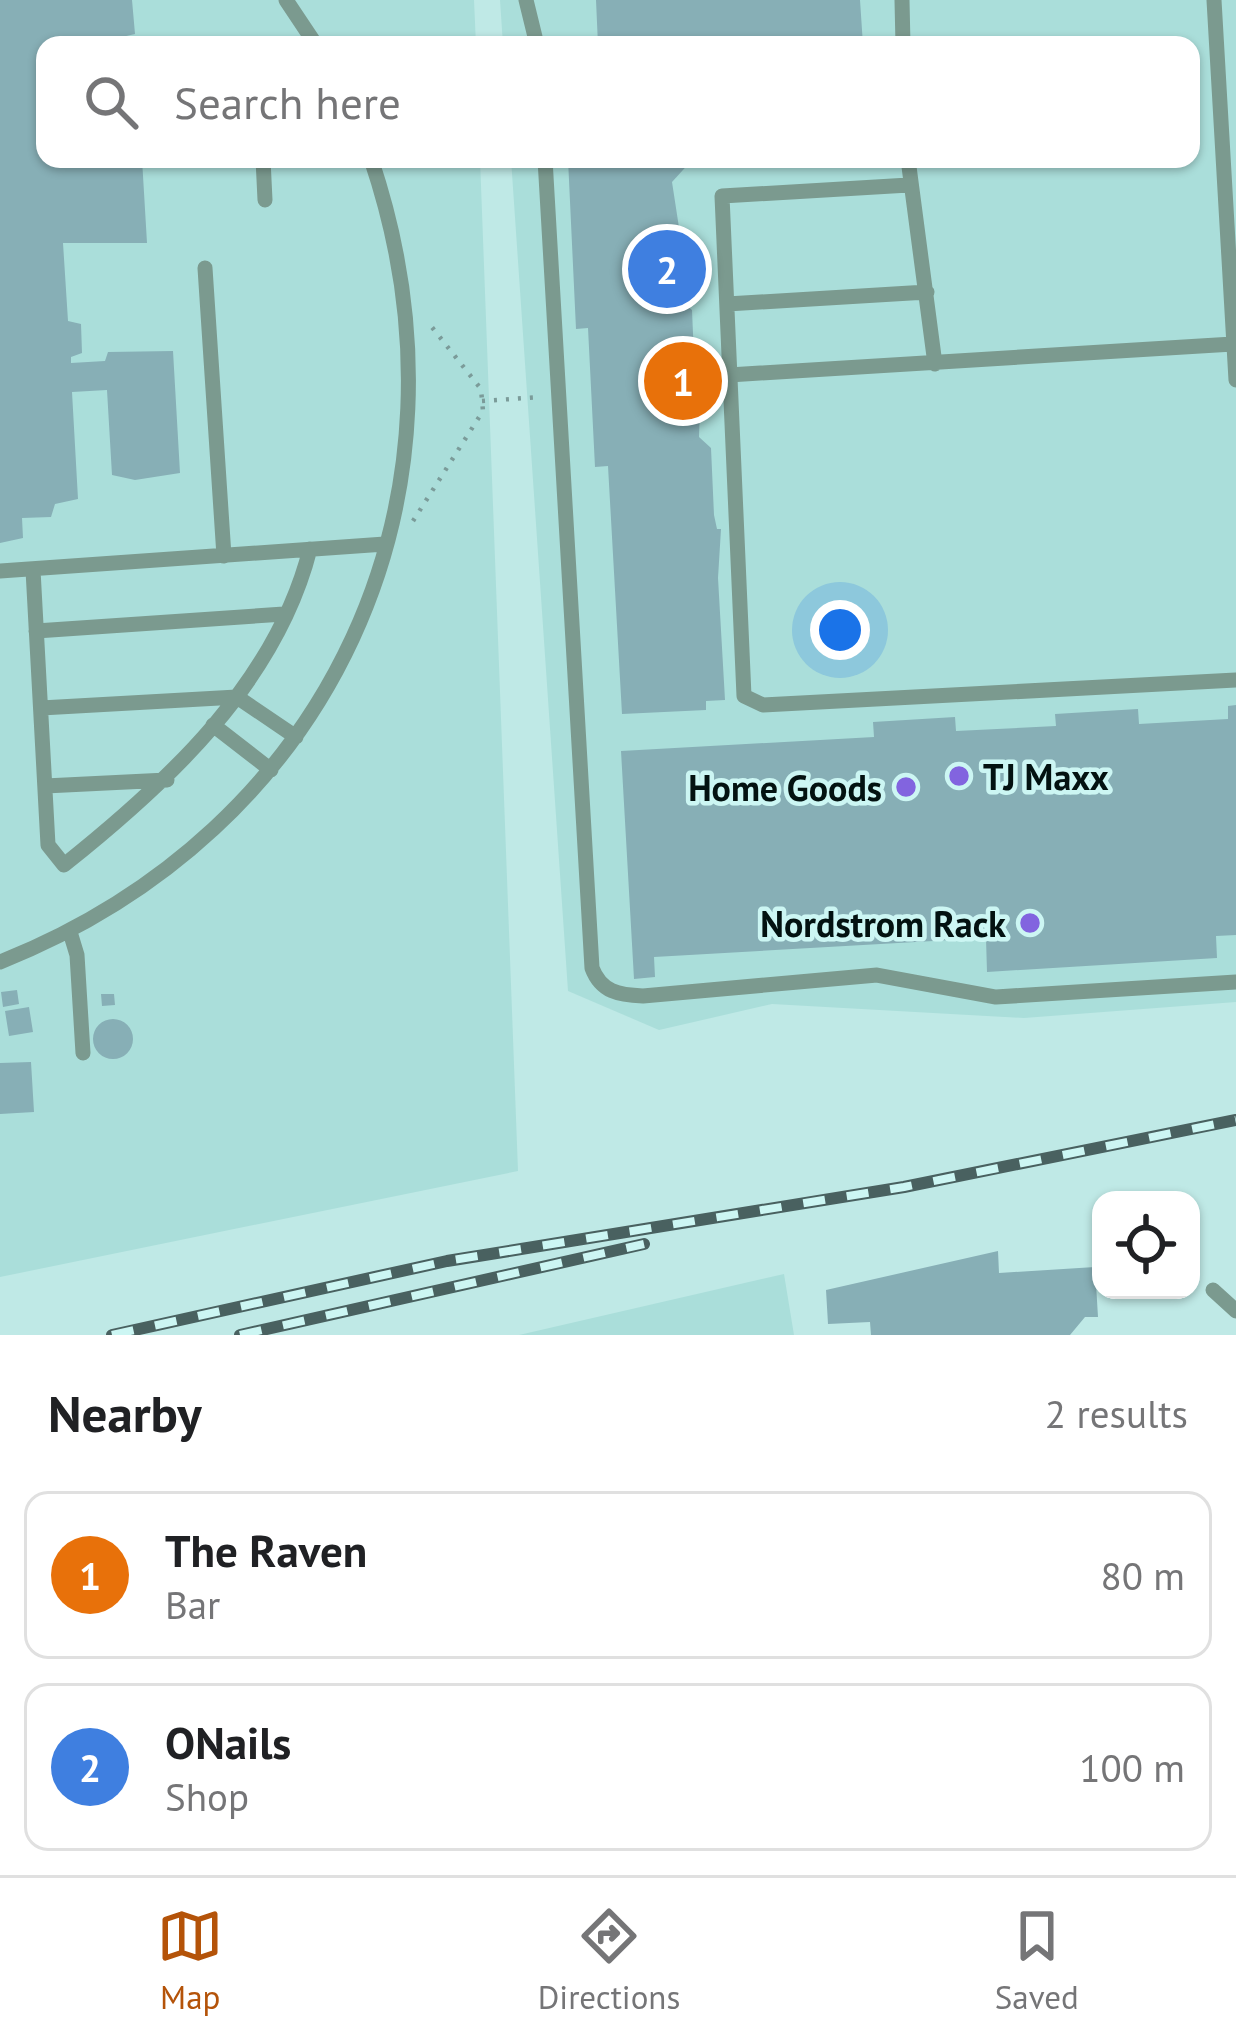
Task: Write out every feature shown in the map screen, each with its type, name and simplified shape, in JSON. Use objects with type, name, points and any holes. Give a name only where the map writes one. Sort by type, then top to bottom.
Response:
[{"type":"lane","points":[[286,0],[310,36]]},
{"type":"lane","points":[[526,0],[535,36]]},
{"type":"lane","points":[[902,0],[903,36]]},
{"type":"lane","points":[[1214,0],[1236,380]]},
{"type":"lane","points":[[263,168],[265,200]]},
{"type":"lane","points":[[0,962],[70,932],[133,895],[199,847],[271,770],[345,654],[393,518],[406,431],[407,327],[401,258],[374,168]]},
{"type":"lane","points":[[546,168],[592,968],[607,989],[643,996],[878,975],[996,997],[1236,982]]},
{"type":"lane","points":[[909,168],[935,364]]},
{"type":"lane","points":[[910,185],[722,196],[742,689],[748,700],[764,705],[820,703],[1236,680]]},
{"type":"lane","points":[[205,268],[224,556]]},
{"type":"lane","points":[[727,304],[927,292]]},
{"type":"lane","points":[[729,375],[1233,344]]},
{"type":"lane","points":[[0,571],[385,544]]},
{"type":"lane","points":[[33,570],[48,845],[64,866],[167,779],[237,697],[300,587],[310,549]]},
{"type":"lane","points":[[36,631],[284,614]]},
{"type":"lane","points":[[40,708],[237,697],[296,736]]},
{"type":"lane","points":[[214,724],[271,770]]},
{"type":"lane","points":[[45,786],[167,779]]},
{"type":"lane","points":[[70,932],[76,955],[82,1052]]},
{"type":"lane","points":[[1213,1291],[1236,1311]]},
{"type":"path","points":[[393,518],[416,522],[483,411],[481,389],[431,326],[407,327]]},
{"type":"path","points":[[482,400],[559,396]]},
{"type":"shaded area","points":[[0,0],[474,0],[476,36],[36,36],[36,168],[480,168],[518,1171],[0,1277]]},
{"type":"shaded area","points":[[500,0],[1236,0],[1236,1002],[1024,1018],[772,1004],[659,1030],[568,991],[512,168],[1200,168],[1200,36],[502,36]]},
{"type":"shaded area","points":[[784,1274],[794,1335],[519,1335]]},
{"type":"building","points":[[0,0],[132,0],[135,34],[36,36],[36,168],[143,168],[147,243],[63,243],[68,321],[81,324],[82,353],[71,357],[71,363],[105,361],[108,352],[173,351],[180,473],[135,480],[112,475],[107,390],[72,392],[78,499],[55,504],[51,517],[22,518],[23,538],[0,543]]},
{"type":"building","points":[[596,0],[860,0],[862,36],[598,36]]},
{"type":"building","points":[[568,168],[685,168],[672,182],[682,247],[679,299],[692,310],[694,357],[701,371],[699,437],[711,448],[714,515],[721,529],[718,578],[725,700],[706,701],[706,710],[622,714],[608,466],[595,467],[588,328],[576,329]]},
{"type":"building","points":[[1236,705],[1236,935],[1216,936],[1217,958],[987,972],[986,938],[654,957],[655,977],[634,979],[621,751],[874,737],[873,722],[955,717],[956,731],[1056,726],[1055,714],[1138,709],[1139,724],[1228,719],[1228,706]]},
{"type":"building","points":[[17,990],[19,1004],[3,1007],[1,992]]},
{"type":"building","points":[[101,994],[114,994],[115,1005],[102,1006]]},
{"type":"building","points":[[29,1007],[33,1032],[9,1036],[5,1011]]},
{"type":"building","points":[[113,1019],[127,1025],[133,1039],[127,1053],[113,1059],[99,1053],[93,1039],[99,1025]]},
{"type":"building","points":[[31,1062],[34,1112],[0,1114],[0,1063]]},
{"type":"building","points":[[998,1251],[999,1273],[1092,1267],[1092,1299],[1097,1299],[1098,1317],[1085,1317],[1070,1335],[871,1335],[870,1322],[828,1324],[826,1290]]},
{"type":"railway","points":[[112,1335],[447,1261],[904,1187],[1236,1120]]},
{"type":"railway","points":[[240,1335],[644,1244]]},
{"type":"place","name":"ONails","points":[[667,269]]},
{"type":"place","name":"The Raven","points":[[683,381]]},
{"type":"place","name":"TJ Maxx","points":[[959,776]]},
{"type":"place","name":"Home Goods","points":[[906,787]]},
{"type":"place","name":"Nordstrom Rack","points":[[1030,923]]}]
